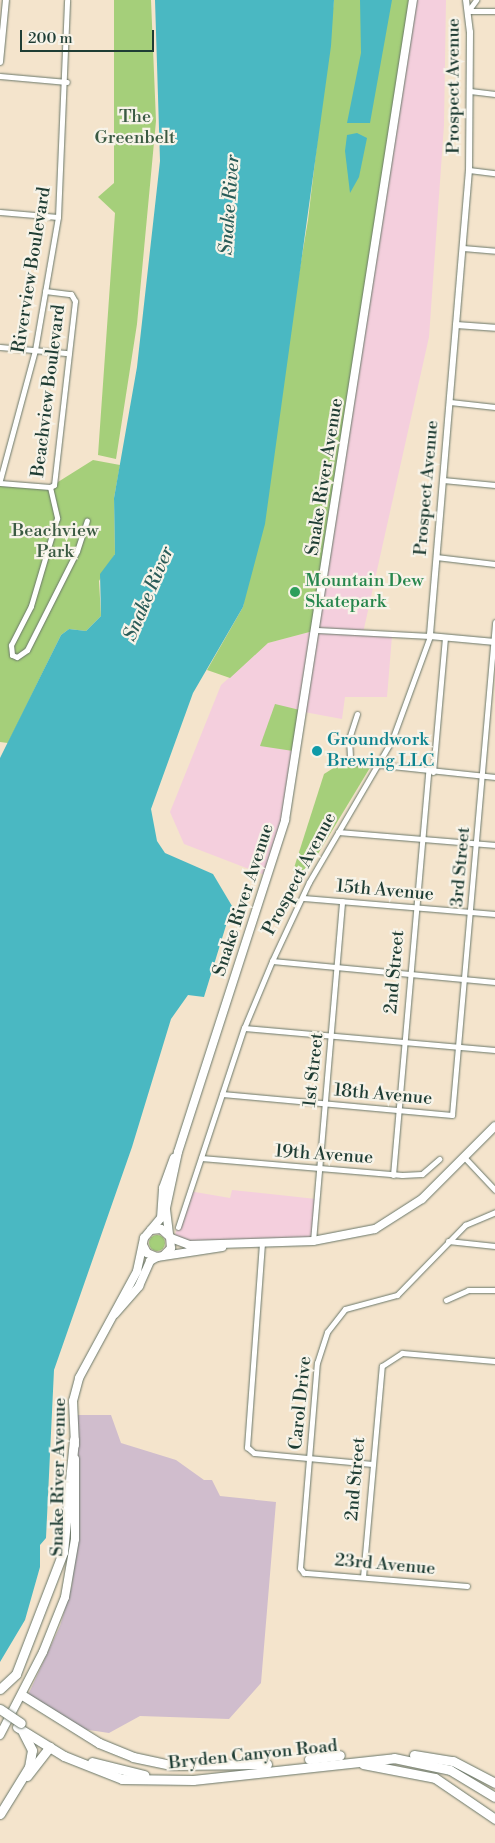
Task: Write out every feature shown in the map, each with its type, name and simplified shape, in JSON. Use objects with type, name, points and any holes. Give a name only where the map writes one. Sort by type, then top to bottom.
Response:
[{"type":"main road","name":"Snake River Avenue","points":[[151,1230],[161,1218],[163,1188],[178,1152],[280,844],[317,630],[412,0]]},
{"type":"main road","points":[[236,1244],[160,1257],[147,1253],[143,1243],[151,1230],[170,1236],[183,1245],[313,1241],[349,1237],[398,1217],[495,1126]]},
{"type":"main road","name":"Snake River Avenue","points":[[170,1236],[166,1208],[178,1152]]},
{"type":"main road","points":[[160,1257],[171,1248],[170,1236]]},
{"type":"main road","name":"Snake River Avenue","points":[[0,1735],[22,1695],[52,1632],[70,1578],[75,1389],[103,1329],[138,1271],[143,1243]]},
{"type":"main road","name":"Snake River Avenue","points":[[103,1329],[139,1286],[150,1261],[160,1257]]},
{"type":"main road","points":[[0,1689],[14,1678],[63,1552],[74,1440]]},
{"type":"main road","points":[[22,1695],[99,1742],[133,1757],[171,1765],[267,1764]]},
{"type":"main road","points":[[0,1709],[19,1725],[32,1750],[24,1779]]},
{"type":"main road","points":[[0,1716],[19,1725]]},
{"type":"main road","name":"Bryden Canyon Road","points":[[19,1725],[48,1743],[96,1765],[146,1776],[376,1752],[414,1755],[452,1765],[495,1789]]},
{"type":"main road","points":[[0,1814],[24,1779],[42,1759],[48,1743]]},
{"type":"main road","name":"Bryden Canyon Road","points":[[48,1743],[64,1756],[104,1773],[154,1782],[376,1758],[415,1760],[450,1770],[495,1797]]},
{"type":"main road","points":[[414,1755],[453,1761],[495,1783]]},
{"type":"main road","points":[[42,1759],[64,1756]]},
{"type":"main road","points":[[323,1764],[408,1769],[454,1787],[495,1819]]},
{"type":"street","points":[[0,62],[6,0]]},
{"type":"street","name":"Riverview Boulevard","points":[[0,481],[35,350],[58,217],[67,82],[67,0]]},
{"type":"street","points":[[466,0],[468,11],[495,11]]},
{"type":"street","name":"Prospect Avenue","points":[[178,1228],[244,1028],[272,961],[302,898],[338,832],[378,767],[402,719],[430,636],[469,170],[468,11],[476,0]]},
{"type":"street","points":[[0,76],[67,82]]},
{"type":"street","points":[[470,91],[495,94]]},
{"type":"street","points":[[469,170],[495,173]]},
{"type":"street","points":[[0,212],[58,217]]},
{"type":"street","points":[[463,248],[495,251]]},
{"type":"street","name":"Beachview Boulevard","points":[[45,291],[74,297],[66,353],[54,485],[50,487]]},
{"type":"street","points":[[456,325],[495,328]]},
{"type":"street","points":[[0,347],[66,353]]},
{"type":"street","points":[[450,402],[495,407]]},
{"type":"street","points":[[442,480],[495,485]]},
{"type":"street","points":[[0,481],[50,487],[56,526],[31,606],[11,645],[12,655],[17,657],[28,650],[77,551],[87,521]]},
{"type":"street","points":[[436,557],[495,564]]},
{"type":"street","name":"3rd Street","points":[[452,1115],[476,844],[492,712],[495,622]]},
{"type":"street","points":[[317,630],[430,636],[494,642]]},
{"type":"street","name":"2nd Street","points":[[393,1175],[422,839],[445,638]]},
{"type":"street","points":[[357,714],[350,731],[350,759],[378,767],[495,777]]},
{"type":"street","points":[[338,832],[495,845]]},
{"type":"street","name":"15th Avenue","points":[[302,898],[495,914]]},
{"type":"street","name":"1st Street","points":[[313,1241],[342,901]]},
{"type":"street","points":[[272,961],[495,982]]},
{"type":"street","points":[[244,1028],[495,1050]]},
{"type":"street","name":"18th Avenue","points":[[222,1094],[452,1115]]},
{"type":"street","points":[[464,1157],[495,1190]]},
{"type":"street","name":"19th Avenue","points":[[201,1158],[393,1175],[422,1174],[439,1159]]},
{"type":"street","name":"Carol Drive","points":[[302,1572],[308,1458],[317,1363],[334,1320],[351,1306],[397,1295],[448,1241],[470,1221],[495,1212]]},
{"type":"street","points":[[448,1241],[495,1246]]},
{"type":"street","points":[[262,1243],[249,1451],[372,1464]]},
{"type":"street","points":[[446,1300],[468,1290],[495,1290]]},
{"type":"street","name":"2nd Street","points":[[363,1577],[382,1366],[402,1353],[495,1361]]},
{"type":"street","name":"23rd Avenue","points":[[302,1572],[467,1586]]},
{"type":"shaded area","points":[[413,0],[446,0],[444,125],[429,337],[363,633],[392,636],[387,697],[345,697],[342,719],[304,712],[270,877],[184,844],[170,812],[221,685],[268,643],[317,630]]},
{"type":"shaded area","points":[[232,1190],[316,1199],[311,1238],[183,1242],[174,1238],[189,1191],[230,1198]]},
{"type":"shaded area","points":[[76,1415],[111,1415],[121,1443],[176,1460],[204,1480],[212,1480],[220,1496],[276,1502],[261,1683],[229,1719],[140,1716],[109,1733],[82,1729],[28,1695],[60,1626],[72,1585],[79,1479]]},
{"type":"green space","name":"The Greenbelt","points":[[114,0],[151,0],[156,121],[137,324],[116,459],[98,455],[115,213],[98,197],[114,183]]},
{"type":"green space","points":[[334,0],[409,0],[317,630],[268,643],[230,678],[207,670],[243,607],[308,220]]},
{"type":"green space","name":"Beachview Park","points":[[93,460],[120,465],[114,498],[115,554],[99,581],[101,616],[86,631],[69,629],[61,635],[8,743],[0,742],[0,483],[50,487]]},
{"type":"green space","points":[[275,704],[304,711],[293,751],[260,746]]},
{"type":"green space","points":[[343,762],[371,766],[304,877],[293,871],[324,774]]},
{"type":"green space","points":[[157,1235],[165,1243],[157,1251],[149,1243]]},
{"type":"water","name":"Snake River","points":[[155,0],[334,0],[331,46],[265,524],[243,607],[193,693],[151,809],[157,841],[165,853],[213,874],[232,906],[204,997],[188,995],[171,1019],[132,1147],[54,1370],[46,1538],[40,1545],[40,1567],[25,1620],[0,1662],[0,758],[61,635],[69,629],[86,631],[101,616],[100,574],[115,554],[114,498],[137,367],[160,161]]},
{"type":"water","points":[[360,0],[392,0],[370,123],[347,123],[361,53]]},
{"type":"water","points":[[357,133],[367,138],[359,177],[350,193],[345,151],[347,135]]},
{"type":"place","name":"Mountain Dew Skatepark","points":[[295,592]]},
{"type":"place","name":"Groundwork Brewing LLC","points":[[317,751]]}]
